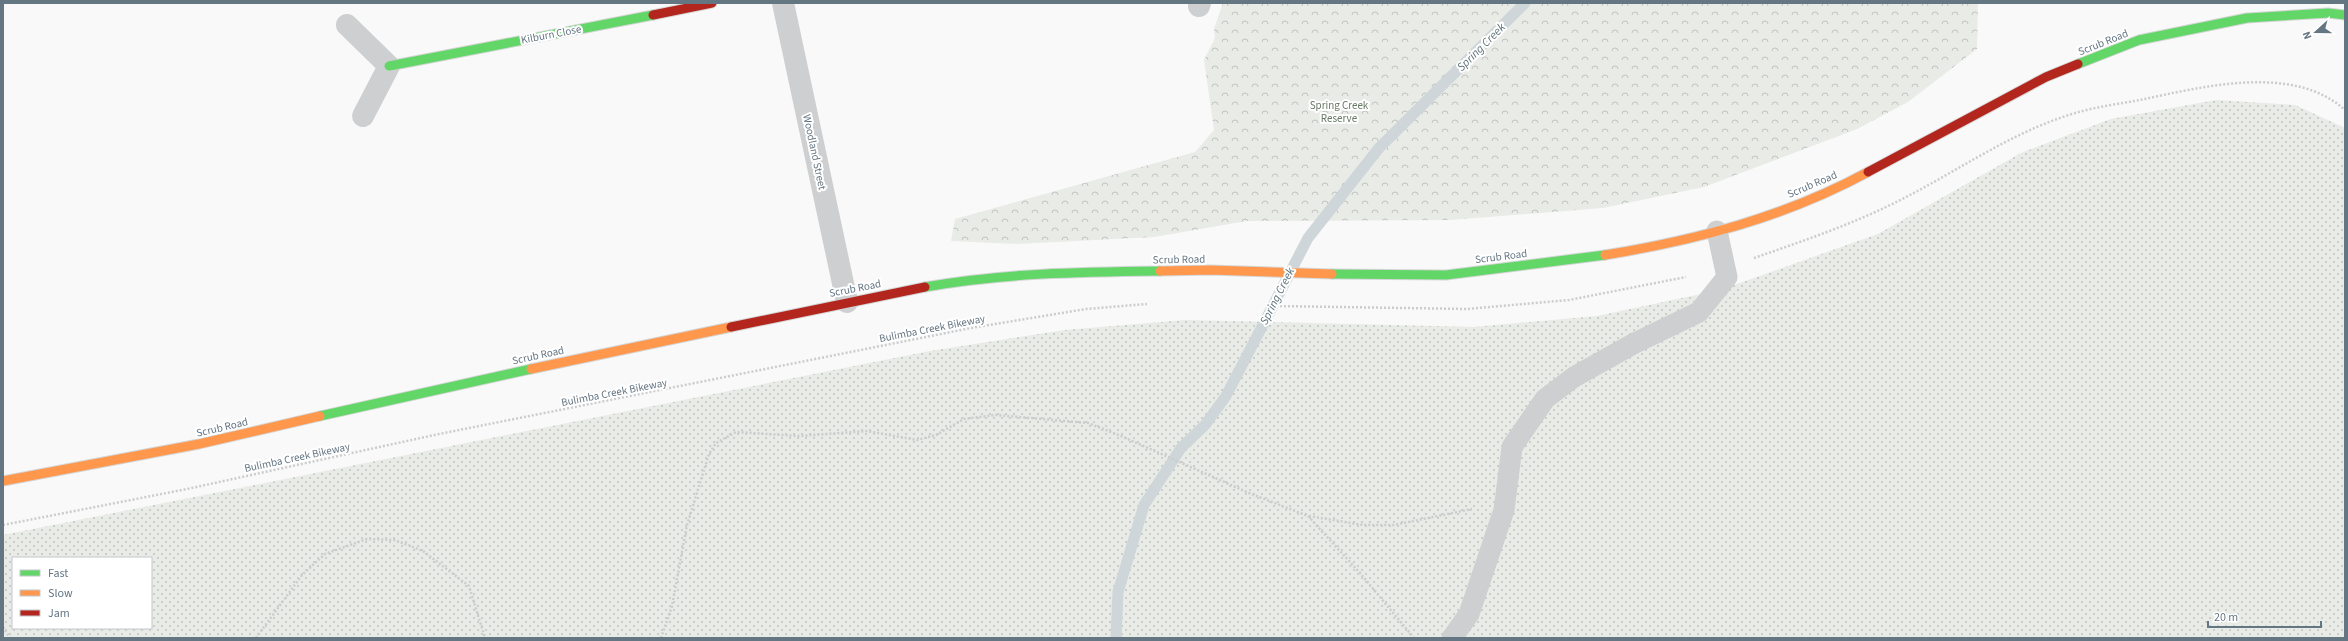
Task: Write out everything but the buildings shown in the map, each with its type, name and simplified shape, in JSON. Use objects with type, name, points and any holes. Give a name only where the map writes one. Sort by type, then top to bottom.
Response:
[{"type":"main road","name":"Kilburn Close","points":[[390,66],[712,3]]},
{"type":"main road","name":"Scrub Road","points":[[2328,12],[2345,6]]},
{"type":"main road","name":"Scrub Road","points":[[3,481],[198,444],[447,387],[847,302],[960,281],[1061,272],[1210,270],[1331,274],[1446,275],[1575,260],[1666,244],[1760,220],[1861,176],[2046,78],[2139,40],[2247,18],[2328,12],[2345,15]]},
{"type":"street","name":"Woodland Street","points":[[783,3],[847,302]]},
{"type":"street","points":[[347,25],[390,66],[363,116]]},
{"type":"lane","points":[[1452,638],[1469,614],[1505,504],[1512,447],[1545,399],[1574,377],[1633,344],[1699,312],[1727,277],[1717,231]]},
{"type":"path","name":"Bulimba Creek Bikeway","points":[[3,525],[187,489],[446,432],[963,330],[1086,309],[1149,304]]},
{"type":"path","points":[[661,638],[672,606],[687,525],[709,454],[716,443],[736,432],[799,436],[867,431],[917,440],[936,435],[964,419],[996,415],[1088,423],[1121,436],[1212,477],[1308,516],[1363,525],[1394,525],[1444,513],[1505,504]]},
{"type":"path","points":[[1308,516],[1360,574],[1414,638]]},
{"type":"path","points":[[256,638],[302,575],[325,554],[367,539],[395,540],[423,551],[469,586],[486,638]]},
{"type":"path","points":[[3,627],[10,638]]},
{"type":"green space","name":"Spring Creek Reserve","points":[[1223,3],[1978,3],[1977,49],[1908,102],[1857,129],[1704,187],[1603,208],[1451,220],[1247,221],[1154,237],[1017,244],[951,241],[955,219],[1195,152],[1214,130],[1204,60],[1215,38],[1214,29]]},
{"type":"green space","points":[[2216,100],[2295,105],[2345,128],[2345,638],[3,638],[3,535],[930,351],[1065,330],[1185,320],[1474,327],[1597,316],[1720,290],[1878,234],[2021,153],[2111,119]]},
{"type":"waterway","name":"Spring Creek","points":[[1116,638],[1118,592],[1144,505],[1181,448],[1205,425],[1226,396],[1308,238],[1379,148],[1525,3]]},
{"type":"traffic: fast","points":[[2078,64],[2139,40],[2247,18],[2328,13],[2345,15]]},
{"type":"traffic: fast","points":[[389,66],[653,15]]},
{"type":"traffic: fast","points":[[1332,274],[1446,275],[1605,255]]},
{"type":"traffic: fast","points":[[925,287],[954,282],[1042,274],[1160,271]]},
{"type":"traffic: fast","points":[[320,416],[531,369]]},
{"type":"traffic: slow","points":[[1605,255],[1673,242],[1740,225],[1805,202],[1868,172]]},
{"type":"traffic: slow","points":[[1160,271],[1210,270],[1332,274]]},
{"type":"traffic: slow","points":[[531,369],[731,327]]},
{"type":"traffic: slow","points":[[3,481],[199,444],[320,416]]},
{"type":"traffic: jam","points":[[653,15],[712,3]]},
{"type":"traffic: jam","points":[[1868,172],[2046,77],[2078,64]]},
{"type":"traffic: jam","points":[[731,327],[925,287]]}]
